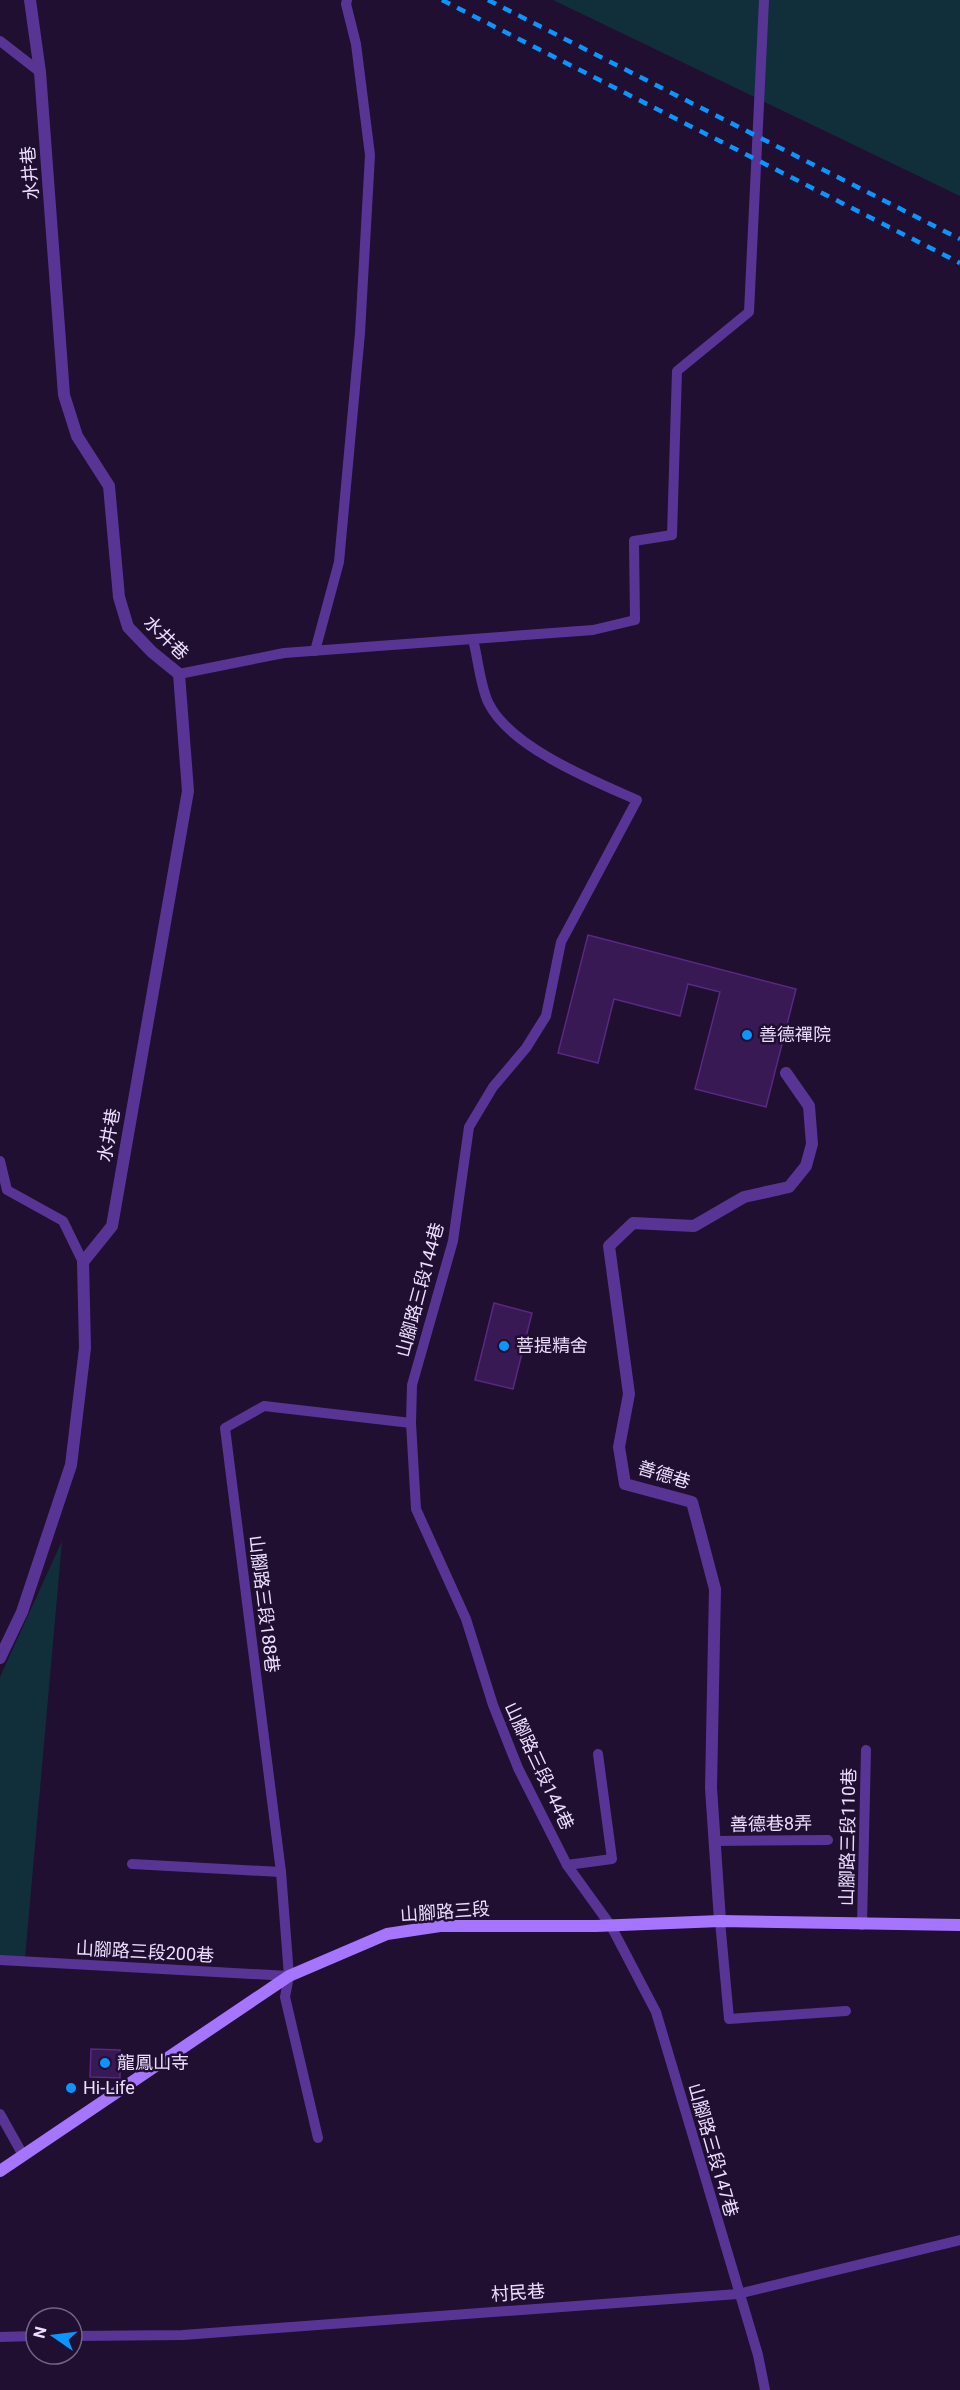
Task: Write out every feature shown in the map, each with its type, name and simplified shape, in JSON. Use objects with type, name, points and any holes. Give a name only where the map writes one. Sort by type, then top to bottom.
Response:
[{"type":"main road","name":"山腳路三段","points":[[0,2171],[289,1976],[387,1934],[440,1926],[611,1926],[720,1921],[862,1925],[960,1924]]},
{"type":"street","name":"水井巷","points":[[30,0],[40,72],[64,395],[77,436],[109,486],[119,597],[128,627],[152,652],[179,674],[188,791],[112,1226],[83,1262]]},
{"type":"street","name":"善德巷","points":[[720,1921],[710,1748],[715,1589],[692,1502],[625,1484],[619,1447],[629,1394],[609,1246],[633,1223],[694,1226],[744,1197],[789,1187],[806,1166],[812,1144],[810,1106],[786,1073]]},
{"type":"street","points":[[0,1658],[22,1612],[72,1466],[85,1348],[83,1262]]},
{"type":"lane","points":[[315,651],[339,562],[360,333],[370,155],[356,44],[347,0]]},
{"type":"lane","points":[[179,674],[284,653],[593,630],[635,620],[634,541],[672,535],[677,371],[749,312],[764,0]]},
{"type":"lane","points":[[0,41],[40,72]]},
{"type":"lane","name":"山腳路三段144巷","points":[[473,639],[488,702],[510,733],[581,775],[637,800],[561,942],[546,1016],[526,1048],[493,1087],[468,1127],[453,1241],[412,1385],[411,1423],[416,1509],[466,1619],[493,1705],[518,1768],[567,1864],[611,1926]]},
{"type":"lane","points":[[0,1161],[7,1190],[63,1221],[83,1262]]},
{"type":"lane","name":"山腳路三段188巷","points":[[318,2138],[285,1997],[289,1976],[281,1872],[225,1428],[264,1406],[411,1423]]},
{"type":"lane","name":"山腳路三段110巷","points":[[862,1925],[866,1750]]},
{"type":"lane","points":[[567,1864],[612,1858],[598,1754]]},
{"type":"lane","name":"善德巷8弄","points":[[714,1841],[828,1840]]},
{"type":"lane","points":[[132,1864],[281,1872]]},
{"type":"lane","points":[[720,1921],[729,2019],[846,2011]]},
{"type":"lane","name":"山腳路三段147巷","points":[[611,1926],[656,2012],[758,2355],[765,2390]]},
{"type":"lane","name":"山腳路三段200巷","points":[[0,1960],[289,1976]]},
{"type":"lane","points":[[0,2114],[23,2155]]},
{"type":"lane","name":"村民巷","points":[[84,2336],[183,2335],[738,2294],[960,2240]]},
{"type":"lane","points":[[0,2337],[24,2336]]},
{"type":"shaded area","points":[[553,0],[960,0],[960,196]]},
{"type":"shaded area","points":[[62,1541],[25,1958],[0,1956],[0,1677]]},
{"type":"building","name":"善德禪院","points":[[588,935],[796,989],[766,1107],[695,1089],[720,992],[688,984],[680,1016],[614,999],[598,1063],[558,1053]]},
{"type":"building","name":"菩提精舍","points":[[494,1303],[532,1313],[513,1389],[475,1380]]},
{"type":"building","name":"龍鳳山寺","points":[[91,2049],[120,2050],[120,2078],[90,2077]]},
{"type":"railway","points":[[442,0],[960,263]]},
{"type":"railway","points":[[488,0],[960,239]]},
{"type":"place","name":"善德禪院","points":[[747,1035]]},
{"type":"place","name":"菩提精舍","points":[[504,1346]]},
{"type":"place","name":"龍鳳山寺","points":[[105,2063]]},
{"type":"place","name":"Hi-Life","points":[[71,2088]]}]
